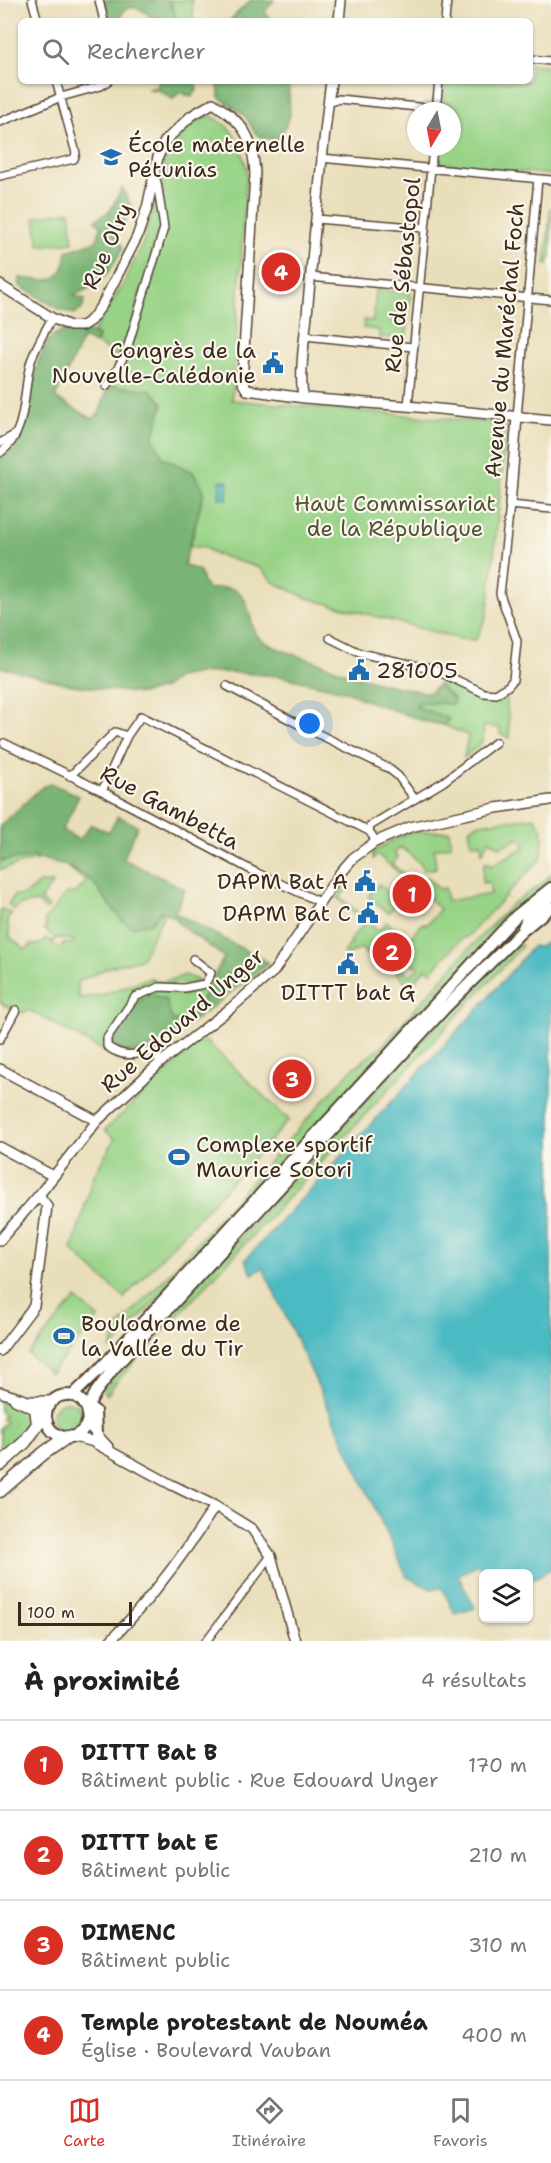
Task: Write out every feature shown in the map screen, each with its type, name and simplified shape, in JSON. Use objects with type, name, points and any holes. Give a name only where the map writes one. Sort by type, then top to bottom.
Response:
[{"type":"highway","points":[[0,1465],[25,1442],[38,1424],[36,1408],[16,1399]]},
{"type":"highway","points":[[0,1474],[33,1444],[47,1422]]},
{"type":"highway","points":[[0,1491],[44,1453],[70,1437]]},
{"type":"main road","points":[[72,1396],[100,1369],[516,916],[551,888]]},
{"type":"main road","points":[[522,931],[528,916],[551,897]]},
{"type":"main road","points":[[88,1414],[81,1401],[72,1396],[62,1396],[48,1409],[47,1422],[55,1434],[70,1437],[83,1430],[96,1392],[113,1369],[444,1009],[522,931],[551,907]]},
{"type":"main road","points":[[96,1435],[95,1412],[99,1394],[113,1369]]},
{"type":"street","points":[[32,0],[37,18]]},
{"type":"street","points":[[99,0],[103,18]]},
{"type":"street","points":[[339,18],[341,0]]},
{"type":"street","points":[[445,18],[447,0]]},
{"type":"street","points":[[533,59],[551,61]]},
{"type":"street","points":[[0,176],[74,159],[76,153],[57,84]]},
{"type":"street","points":[[0,122],[61,97],[102,84]]},
{"type":"street","points":[[304,398],[302,383],[305,336],[321,158],[331,84]]},
{"type":"street","points":[[438,102],[439,84]]},
{"type":"street","points":[[328,103],[339,99],[407,107]]},
{"type":"street","name":"Rue Olry","points":[[0,285],[52,318],[70,326],[82,326],[91,320],[102,305],[137,237],[147,207],[158,157],[165,141],[191,116],[213,103],[236,121],[251,143],[254,153],[255,174],[242,382],[247,390],[265,392]]},
{"type":"street","name":"Rue de Sébastopol","points":[[408,406],[432,156]]},
{"type":"street","points":[[321,158],[551,180]]},
{"type":"street","points":[[106,386],[127,349],[164,228],[157,182],[153,177]]},
{"type":"street","name":"Avenue du Maréchal Foch","points":[[510,505],[538,179]]},
{"type":"street","points":[[316,219],[425,228]]},
{"type":"street","points":[[310,277],[551,300]]},
{"type":"street","points":[[0,453],[10,446],[19,428],[31,359],[52,318]]},
{"type":"street","points":[[305,336],[414,347]]},
{"type":"street","points":[[265,392],[296,392],[302,383]]},
{"type":"street","points":[[265,392],[304,398],[551,420]]},
{"type":"street","points":[[0,445],[16,434]]},
{"type":"street","points":[[330,638],[360,653],[441,672],[483,693],[496,694],[513,680],[517,641],[500,590],[510,505],[551,509]]},
{"type":"street","points":[[227,686],[388,768],[398,776],[414,798]]},
{"type":"street","points":[[102,791],[126,736],[141,716],[369,831],[376,841]]},
{"type":"street","points":[[70,776],[115,732],[126,736]]},
{"type":"street","points":[[369,831],[370,826],[442,782],[496,742]]},
{"type":"street","name":"Rue Gambetta","points":[[4,743],[102,791],[255,872],[320,902]]},
{"type":"street","name":"Rue Edouard Unger","points":[[1,1236],[39,1195],[97,1121],[160,1062],[231,1008],[274,971],[346,865],[376,841],[410,826],[496,808],[551,800]]},
{"type":"street","name":"Rue Edouard Unger","points":[[496,808],[551,805]]},
{"type":"street","points":[[160,1062],[152,1052],[133,1056],[117,1054],[107,1046],[107,1038],[135,997],[159,987],[184,988],[205,984],[211,973],[192,958]]},
{"type":"street","points":[[0,1039],[16,1010]]},
{"type":"street","points":[[0,1069],[97,1121]]},
{"type":"street","points":[[0,1147],[53,1176]]},
{"type":"street","points":[[0,1351],[34,1306],[47,1206],[39,1195]]},
{"type":"street","points":[[0,1392],[16,1399],[38,1402],[54,1401]]},
{"type":"street","points":[[38,1402],[47,1422]]},
{"type":"street","points":[[88,1414],[96,1435],[114,1454]]},
{"type":"street","points":[[70,1437],[91,1441],[215,1506],[252,1529],[271,1556],[295,1641]]},
{"type":"street","points":[[110,1641],[164,1582],[215,1506]]},
{"type":"street","points":[[206,1641],[271,1556]]},
{"type":"green space","points":[[104,0],[170,0],[176,18],[152,18],[140,9],[129,8],[125,10],[121,18],[110,18]]},
{"type":"green space","points":[[170,0],[192,0],[193,18],[176,18]]},
{"type":"green space","points":[[251,0],[274,0],[265,11],[268,18],[232,18]]},
{"type":"green space","points":[[533,64],[551,66],[551,175],[439,163],[439,156],[461,156],[461,102],[444,102],[446,84],[533,84]]},
{"type":"green space","points":[[158,84],[196,84],[197,90],[192,97],[180,92],[173,99],[158,90],[147,89],[158,87]]},
{"type":"green space","points":[[218,84],[288,84],[290,115],[280,139],[269,139],[257,135],[237,109],[219,97]]},
{"type":"green space","name":"Haut Commissariat de la République","points":[[211,116],[226,126],[236,138],[247,169],[232,400],[507,424],[487,615],[476,640],[460,639],[307,598],[273,582],[260,568],[215,554],[203,547],[190,547],[204,490],[193,472],[163,458],[153,437],[163,403],[151,390],[113,386],[108,388],[125,362],[148,292],[141,290],[133,323],[118,357],[96,343],[98,336],[93,333],[121,288],[142,246],[156,196],[163,193],[163,165],[169,151],[187,130],[201,119]]},
{"type":"green space","points":[[122,188],[133,209],[116,235],[123,248],[111,268],[94,286],[74,296],[85,299],[82,309],[74,314],[59,309],[20,286],[19,278],[46,280],[58,276],[65,262],[67,251],[97,241],[101,226],[95,220],[110,211]]},
{"type":"green space","points":[[551,207],[551,258],[549,258],[548,265],[545,265]]},
{"type":"green space","points":[[70,211],[73,242],[39,246],[35,217]]},
{"type":"green space","points":[[376,290],[411,293],[406,339],[379,337],[379,330],[363,328],[364,320],[373,321]]},
{"type":"green space","points":[[66,330],[86,330],[98,336],[95,344],[83,338],[55,398],[93,419],[99,413],[108,388],[113,386],[151,390],[163,403],[153,438],[163,458],[193,472],[204,491],[184,565],[200,571],[203,583],[209,589],[227,588],[242,596],[257,635],[275,648],[355,676],[386,684],[429,693],[438,685],[454,699],[453,704],[420,702],[416,706],[449,719],[443,725],[424,721],[362,699],[349,692],[279,676],[225,672],[200,673],[178,677],[164,688],[142,694],[72,685],[0,667],[0,458],[14,449],[21,436],[33,381],[45,347],[54,335]]},
{"type":"green space","points":[[449,678],[455,681],[453,685],[481,700],[499,700],[500,694],[506,692],[510,738],[500,734],[500,728],[484,726],[482,742],[464,758],[468,735],[443,725],[449,720],[415,706],[420,701],[453,698],[438,685]]},
{"type":"green space","points":[[50,783],[79,796],[62,830],[79,840],[91,825],[109,832],[118,816],[138,826],[123,859],[185,889],[175,913],[269,963],[199,1017],[152,1047],[138,1052],[121,1051],[113,1043],[119,1027],[140,1000],[151,994],[166,1000],[173,1022],[194,1015],[224,957],[179,924],[176,918],[161,911],[151,923],[131,927],[122,921],[93,882],[68,866],[34,857],[0,861],[0,826],[42,787]]},
{"type":"green space","points":[[534,817],[543,830],[542,857],[468,936],[460,940],[431,972],[426,968],[410,986],[396,972],[400,967],[410,976],[419,967],[416,964],[414,966],[400,952],[406,945],[409,948],[413,943],[410,938],[440,909],[378,855],[373,859],[373,852],[410,832],[449,831],[451,846],[434,849],[436,868],[423,870],[420,863],[401,847],[394,853],[398,857],[392,864],[418,886],[427,877],[439,889],[445,888],[447,901],[491,894],[489,882],[482,883],[484,864],[487,861],[490,866],[525,847],[520,838],[500,847],[489,840],[482,853],[481,843],[471,844],[469,829],[477,824]]},
{"type":"green space","points":[[34,857],[42,859],[0,870],[0,861]]},
{"type":"green space","points":[[65,865],[93,882],[113,909],[161,911],[163,916],[141,959],[109,967],[77,982],[79,998],[101,995],[150,978],[162,982],[186,975],[201,982],[170,984],[176,994],[189,995],[200,987],[210,987],[194,1015],[173,1023],[119,1027],[115,1039],[138,1052],[129,1065],[29,1010],[19,1014],[0,1002],[0,911],[2,909],[12,914],[7,919],[10,937],[24,949],[30,948],[30,945],[41,944],[46,938],[51,942],[54,939],[53,946],[62,947],[63,943],[73,944],[74,940],[55,938],[44,929],[47,925],[44,922],[66,893],[76,893],[86,882]]},
{"type":"green space","points":[[551,874],[551,881],[509,916],[110,1350],[117,1328],[166,1277],[351,1070],[381,1047],[513,903],[542,884]]},
{"type":"green space","points":[[39,883],[53,883],[40,900],[49,907],[47,910],[37,902],[19,905],[14,910],[8,904],[15,895],[26,894]]},
{"type":"green space","points":[[379,884],[398,901],[388,913],[368,896]]},
{"type":"green space","points":[[336,890],[345,891],[340,897],[378,931],[387,922],[396,930],[379,947],[383,952],[373,963],[362,949],[353,951],[349,955],[343,953],[352,943],[349,941],[365,923],[333,894]]},
{"type":"green space","points":[[516,942],[522,946],[116,1382],[107,1395],[103,1391],[120,1367],[481,976]]},
{"type":"green space","name":"Complexe sportif Maurice Sotori","points":[[199,1041],[207,1042],[289,1120],[124,1298],[72,1250],[94,1175],[115,1139],[105,1130]]},
{"type":"green space","name":"Boulodrome de la Vallée du Tir","points":[[76,1299],[99,1318],[50,1373],[28,1354]]},
{"type":"green space","points":[[0,1398],[21,1404],[34,1412],[31,1428],[0,1460],[0,1429],[6,1422],[2,1418],[5,1415],[0,1411]]},
{"type":"green space","points":[[67,1402],[77,1407],[82,1417],[77,1427],[67,1432],[57,1427],[52,1417],[57,1407]]},
{"type":"water","points":[[220,481],[228,481],[227,499],[219,498]]},
{"type":"water","points":[[551,939],[551,1569],[533,1579],[533,1569],[480,1569],[478,1564],[458,1575],[475,1608],[455,1614],[442,1588],[431,1589],[407,1577],[263,1268],[252,1274],[245,1260],[486,1000],[533,946],[540,947]]},
{"type":"place","name":"École maternelle Pétunias","points":[[111,157]]},
{"type":"place","name":"Temple protestant de Nouméa","points":[[281,272]]},
{"type":"place","name":"Congrès de la Nouvelle-Calédonie","points":[[273,363]]},
{"type":"place","name":"281005","points":[[359,670]]},
{"type":"place","name":"DAPM Bat A","points":[[365,881]]},
{"type":"place","name":"DITTT Bat B","points":[[412,894]]},
{"type":"place","name":"DAPM Bat C","points":[[368,913]]},
{"type":"place","name":"DITTT bat E","points":[[392,952]]},
{"type":"place","name":"DITTT bat G","points":[[348,964]]},
{"type":"place","name":"DIMENC","points":[[292,1079]]},
{"type":"place","name":"Complexe sportif Maurice Sotori","points":[[179,1157]]},
{"type":"place","name":"Boulodrome de la Vallée du Tir","points":[[64,1336]]}]
